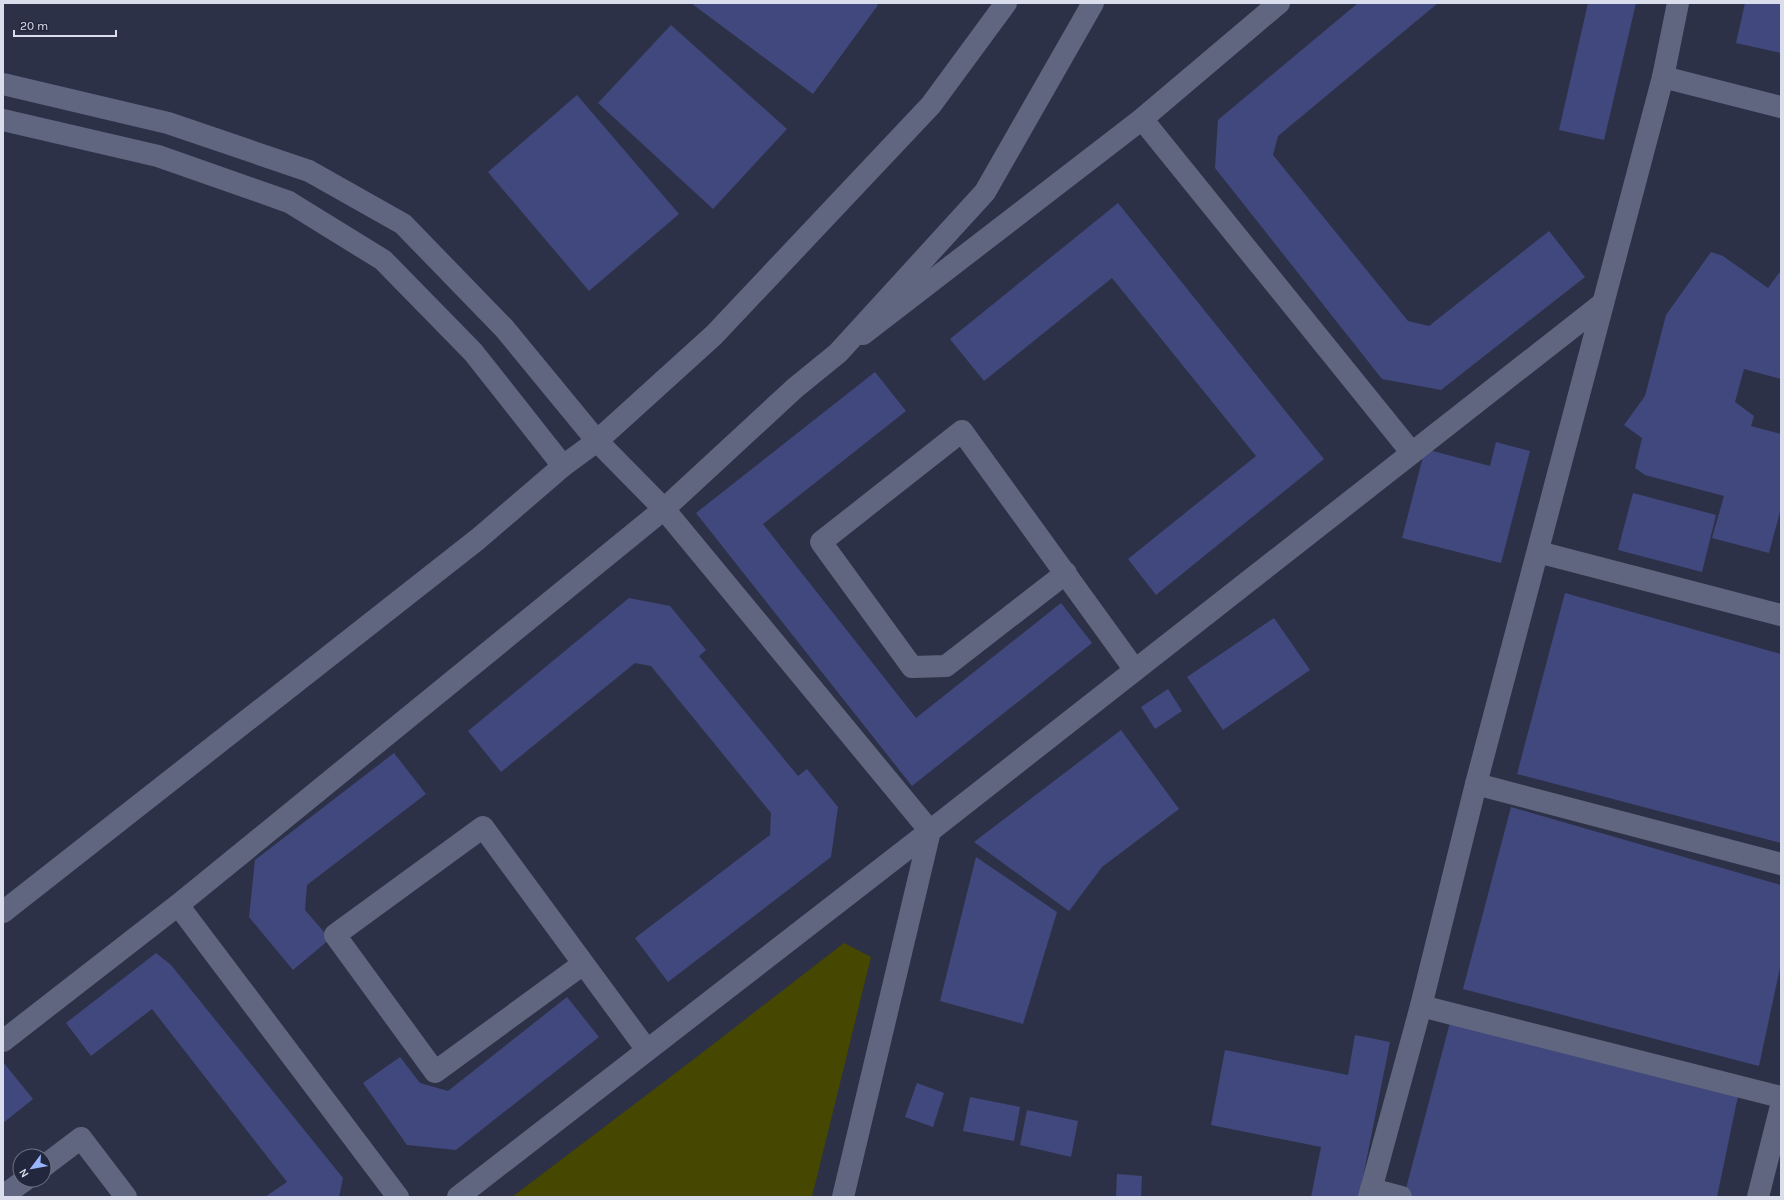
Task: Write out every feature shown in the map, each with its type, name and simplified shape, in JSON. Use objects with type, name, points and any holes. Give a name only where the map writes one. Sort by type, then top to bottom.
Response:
[{"type":"street","points":[[3,912],[478,539],[563,466],[597,441],[714,335],[931,105],[1006,3]]},
{"type":"street","points":[[838,353],[985,192],[1093,3]]},
{"type":"street","points":[[3,1041],[178,905],[664,509],[795,388],[838,353],[1142,119],[1279,3]]},
{"type":"street","points":[[1401,1197],[1370,1193],[1421,1006],[1476,784],[1662,77],[1678,3]]},
{"type":"street","points":[[1662,77],[1781,107]]},
{"type":"street","points":[[3,84],[168,123],[309,171],[403,224],[504,328],[597,441],[664,509],[930,831]]},
{"type":"street","points":[[1142,119],[1412,453]]},
{"type":"street","points":[[3,120],[158,156],[289,202],[383,260],[473,352],[563,466]]},
{"type":"street","points":[[458,1197],[930,831],[1602,304]]},
{"type":"street","points":[[1066,574],[946,666],[912,667],[821,542],[962,431],[1066,574],[1135,670]]},
{"type":"street","points":[[1538,552],[1781,615]]},
{"type":"street","points":[[1476,784],[1781,864]]},
{"type":"street","points":[[583,964],[435,1072],[335,935],[483,827],[647,1050]]},
{"type":"street","points":[[843,1197],[930,831]]},
{"type":"street","points":[[178,905],[398,1197]]},
{"type":"street","points":[[1421,1006],[1781,1097]]},
{"type":"street","points":[[1758,1197],[1781,1106]]},
{"type":"street","points":[[52,1160],[81,1138],[126,1197]]},
{"type":"street","points":[[3,1196],[14,1188]]},
{"type":"shaded area","points":[[844,943],[871,957],[812,1197],[512,1197],[694,1059]]},
{"type":"building","points":[[691,3],[875,3],[878,5],[813,94]]},
{"type":"building","points":[[1358,3],[1438,3],[1278,136],[1273,155],[1408,321],[1429,326],[1549,231],[1585,277],[1441,390],[1382,379],[1215,168],[1218,120]]},
{"type":"building","points":[[1588,3],[1636,3],[1604,140],[1559,130]]},
{"type":"building","points":[[1745,3],[1781,3],[1781,53],[1736,43]]},
{"type":"building","points":[[671,25],[787,129],[713,209],[598,103]]},
{"type":"building","points":[[577,95],[679,214],[589,291],[488,172]]},
{"type":"building","points":[[1118,203],[1324,459],[1156,595],[1128,559],[1256,456],[1112,278],[984,381],[950,339]]},
{"type":"building","points":[[1711,252],[1723,256],[1768,288],[1779,273],[1781,273],[1781,379],[1744,369],[1735,402],[1754,416],[1751,426],[1781,434],[1781,508],[1769,553],[1712,538],[1724,496],[1645,475],[1635,468],[1642,438],[1624,425],[1645,396],[1666,315]]},
{"type":"building","points":[[875,372],[906,411],[763,524],[916,718],[1061,603],[1092,643],[912,786],[696,513]]},
{"type":"building","points":[[1496,442],[1530,451],[1501,563],[1402,538],[1425,449],[1490,466]]},
{"type":"building","points":[[1633,493],[1716,515],[1702,572],[1618,550]]},
{"type":"building","points":[[1565,593],[1781,654],[1781,843],[1517,774]]},
{"type":"building","points":[[629,598],[670,606],[706,650],[699,656],[798,776],[807,769],[838,807],[831,857],[668,982],[635,938],[770,835],[771,813],[651,666],[635,663],[501,772],[468,731]]},
{"type":"building","points":[[1274,618],[1310,670],[1223,730],[1187,677]]},
{"type":"building","points":[[1168,689],[1182,711],[1155,729],[1141,707]]},
{"type":"building","points":[[1121,730],[1179,809],[1102,867],[1069,911],[974,842]]},
{"type":"building","points":[[394,753],[426,794],[307,885],[305,910],[330,939],[293,970],[249,917],[255,860]]},
{"type":"building","points":[[1511,807],[1781,885],[1781,963],[1759,1066],[1463,989]]},
{"type":"building","points":[[976,857],[1057,912],[1023,1024],[940,1001]]},
{"type":"building","points":[[156,953],[171,965],[343,1178],[339,1197],[265,1197],[287,1182],[152,1009],[91,1056],[66,1023]]},
{"type":"building","points":[[567,997],[599,1037],[456,1150],[407,1145],[363,1083],[400,1057],[420,1083],[448,1091]]},
{"type":"building","points":[[1452,1015],[1738,1096],[1717,1197],[1404,1196]]},
{"type":"building","points":[[1355,1035],[1390,1042],[1359,1197],[1311,1197],[1321,1147],[1211,1125],[1225,1050],[1348,1075]]},
{"type":"building","points":[[3,1062],[33,1099],[3,1123]]},
{"type":"building","points":[[917,1083],[944,1093],[933,1127],[905,1117]]},
{"type":"building","points":[[970,1097],[1020,1107],[1014,1141],[963,1131]]},
{"type":"building","points":[[1027,1110],[1078,1121],[1071,1157],[1020,1145]]},
{"type":"building","points":[[1117,1174],[1142,1176],[1141,1197],[1116,1197]]}]
